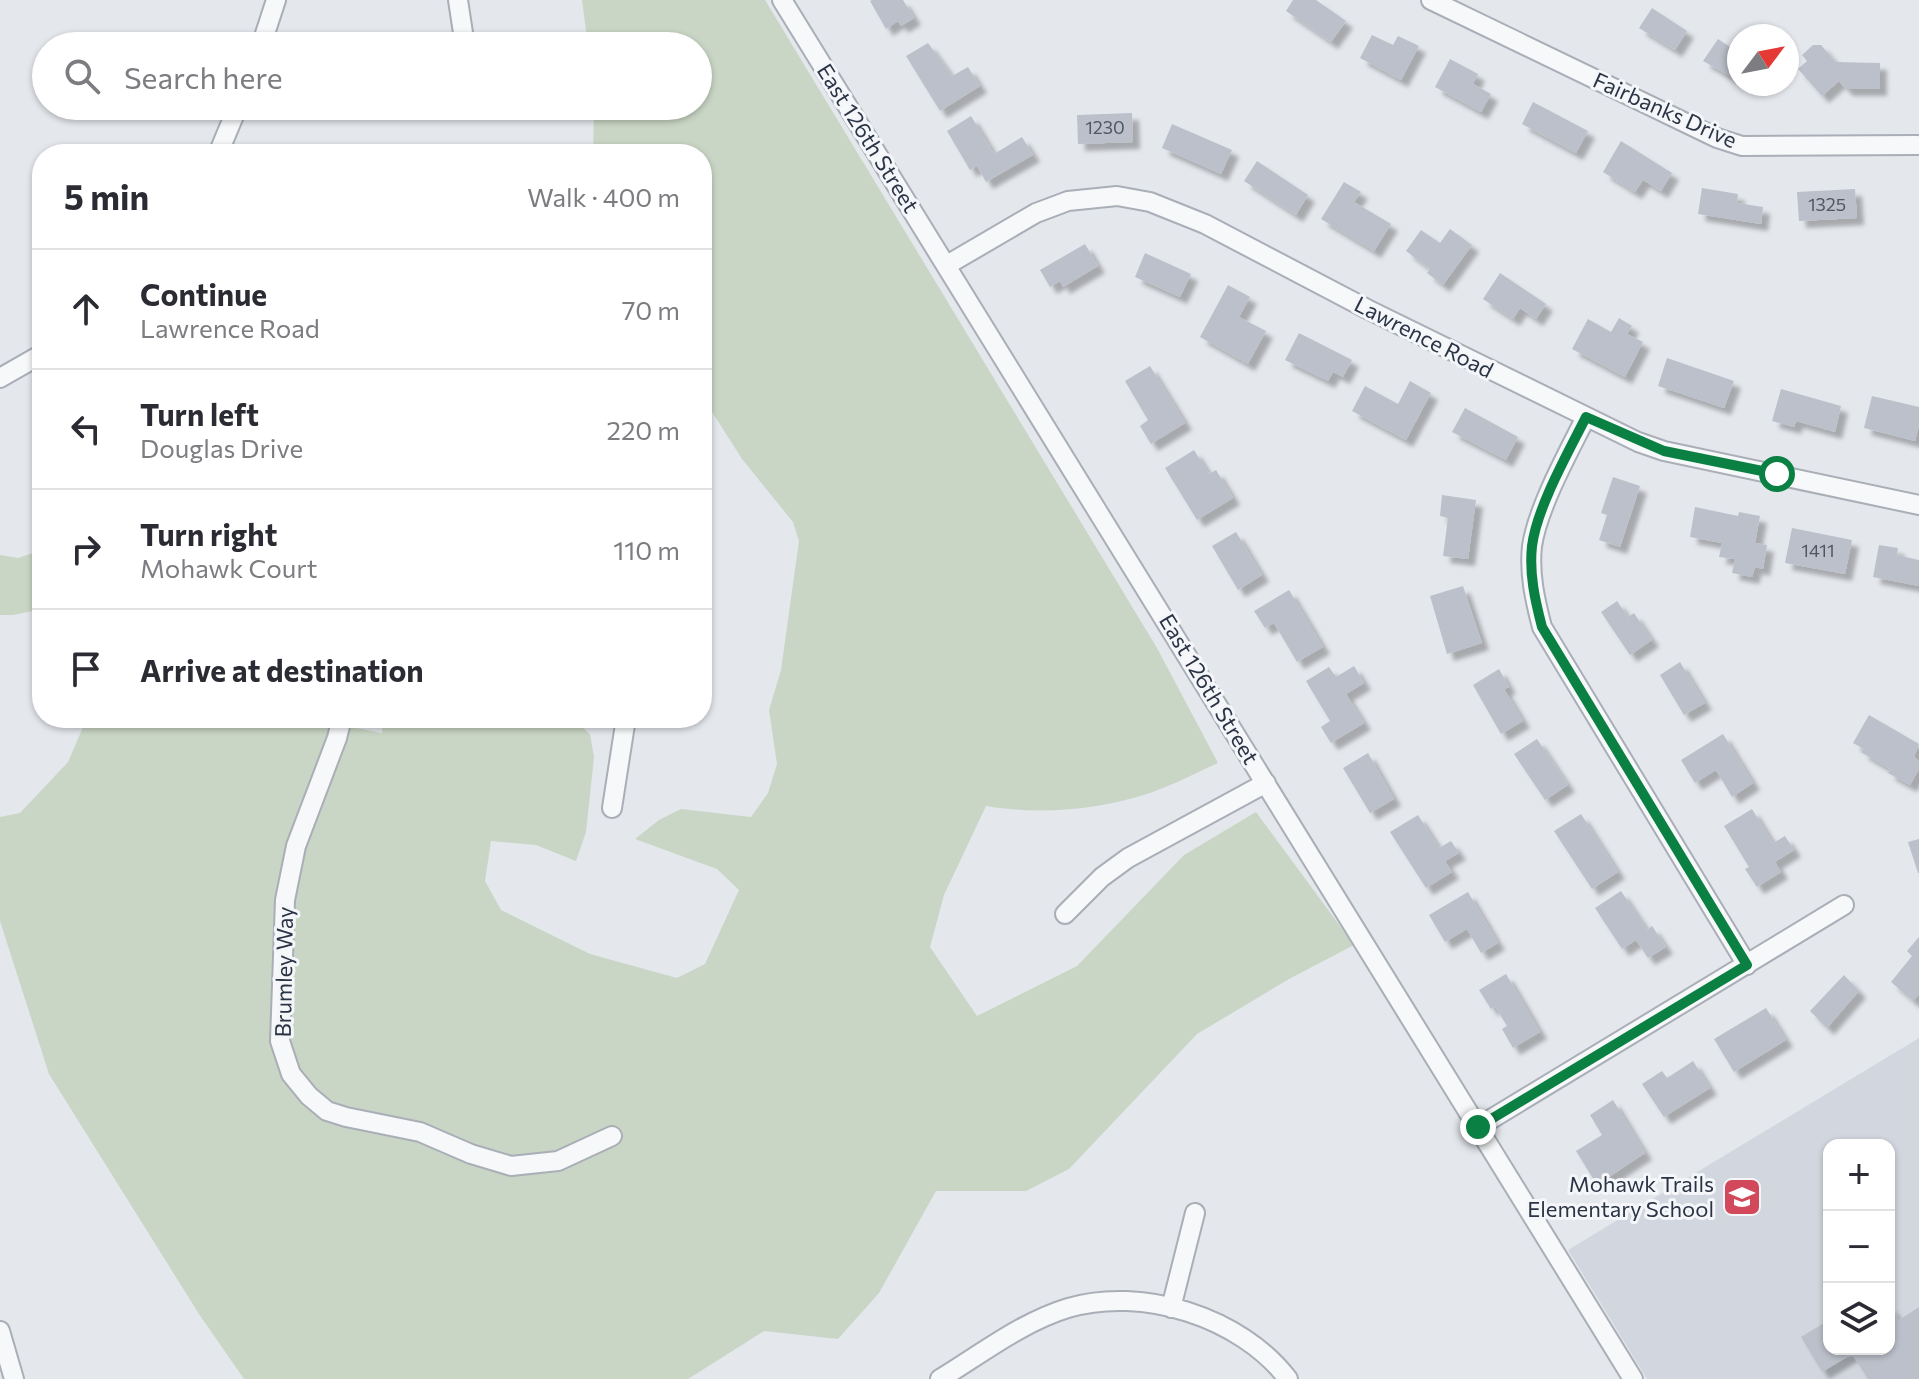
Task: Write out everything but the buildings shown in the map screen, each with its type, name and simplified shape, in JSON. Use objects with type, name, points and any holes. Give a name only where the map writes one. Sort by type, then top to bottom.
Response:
[{"type":"street","points":[[266,32],[276,0]]},
{"type":"street","points":[[458,0],[463,32]]},
{"type":"street","name":"East 126th Street","points":[[782,0],[1633,1379]]},
{"type":"street","name":"Fairbanks Drive","points":[[1431,0],[1468,8],[1717,138],[1742,146],[1917,145]]},
{"type":"street","points":[[222,144],[232,120]]},
{"type":"street","name":"Lawrence Road","points":[[947,265],[1025,219],[1068,201],[1117,196],[1150,202],[1205,224],[1367,309],[1586,417],[1664,451],[1919,505]]},
{"type":"street","points":[[0,378],[32,360]]},
{"type":"street","points":[[1586,417],[1552,486],[1532,543],[1533,595],[1542,627],[1747,965]]},
{"type":"street","name":"Brumley Way","points":[[340,728],[296,846],[285,900],[280,1041],[291,1074],[309,1096],[327,1111],[420,1132],[471,1154],[511,1166],[558,1161],[612,1136]]},
{"type":"street","points":[[612,808],[624,728]]},
{"type":"street","points":[[1065,914],[1102,877],[1128,858],[1266,783]]},
{"type":"street","points":[[1478,1127],[1844,905]]},
{"type":"street","points":[[1171,1308],[1195,1213]]},
{"type":"street","points":[[940,1379],[1037,1320],[1068,1308],[1096,1302],[1171,1308],[1217,1323],[1248,1341],[1288,1379]]},
{"type":"street","points":[[0,1331],[14,1379]]},
{"type":"shaded area","name":"Mohawk Trails Elementary School","points":[[1919,1038],[1919,1379],[1647,1379],[1568,1250]]},
{"type":"green space","points":[[582,0],[765,0],[1157,648],[1218,763],[1159,790],[1090,807],[1027,810],[986,806],[944,895],[930,947],[977,1016],[1077,966],[1184,855],[1256,812],[1354,945],[1289,979],[1197,1034],[1069,1169],[1026,1191],[936,1191],[879,1293],[838,1339],[764,1331],[688,1379],[244,1379],[199,1314],[49,1074],[0,921],[0,817],[20,813],[68,762],[83,728],[356,728],[382,733],[382,728],[583,728],[590,734],[594,757],[586,832],[576,861],[536,845],[491,841],[485,881],[501,910],[590,954],[677,978],[705,964],[739,890],[717,869],[635,839],[659,820],[681,809],[751,817],[768,793],[777,764],[769,710],[781,670],[799,541],[793,522],[742,459],[712,412],[712,144],[593,144],[594,120],[712,120],[712,32],[586,32]]},
{"type":"green space","points":[[32,553],[32,611],[0,615],[0,555],[18,558]]},
{"type":"place","name":"Mohawk Trails Elementary School","points":[[1742,1197]]},
{"type":"route","points":[[1478,1127],[1747,965],[1542,627],[1533,595],[1532,543],[1552,486],[1586,417],[1664,451],[1777,474]]}]
